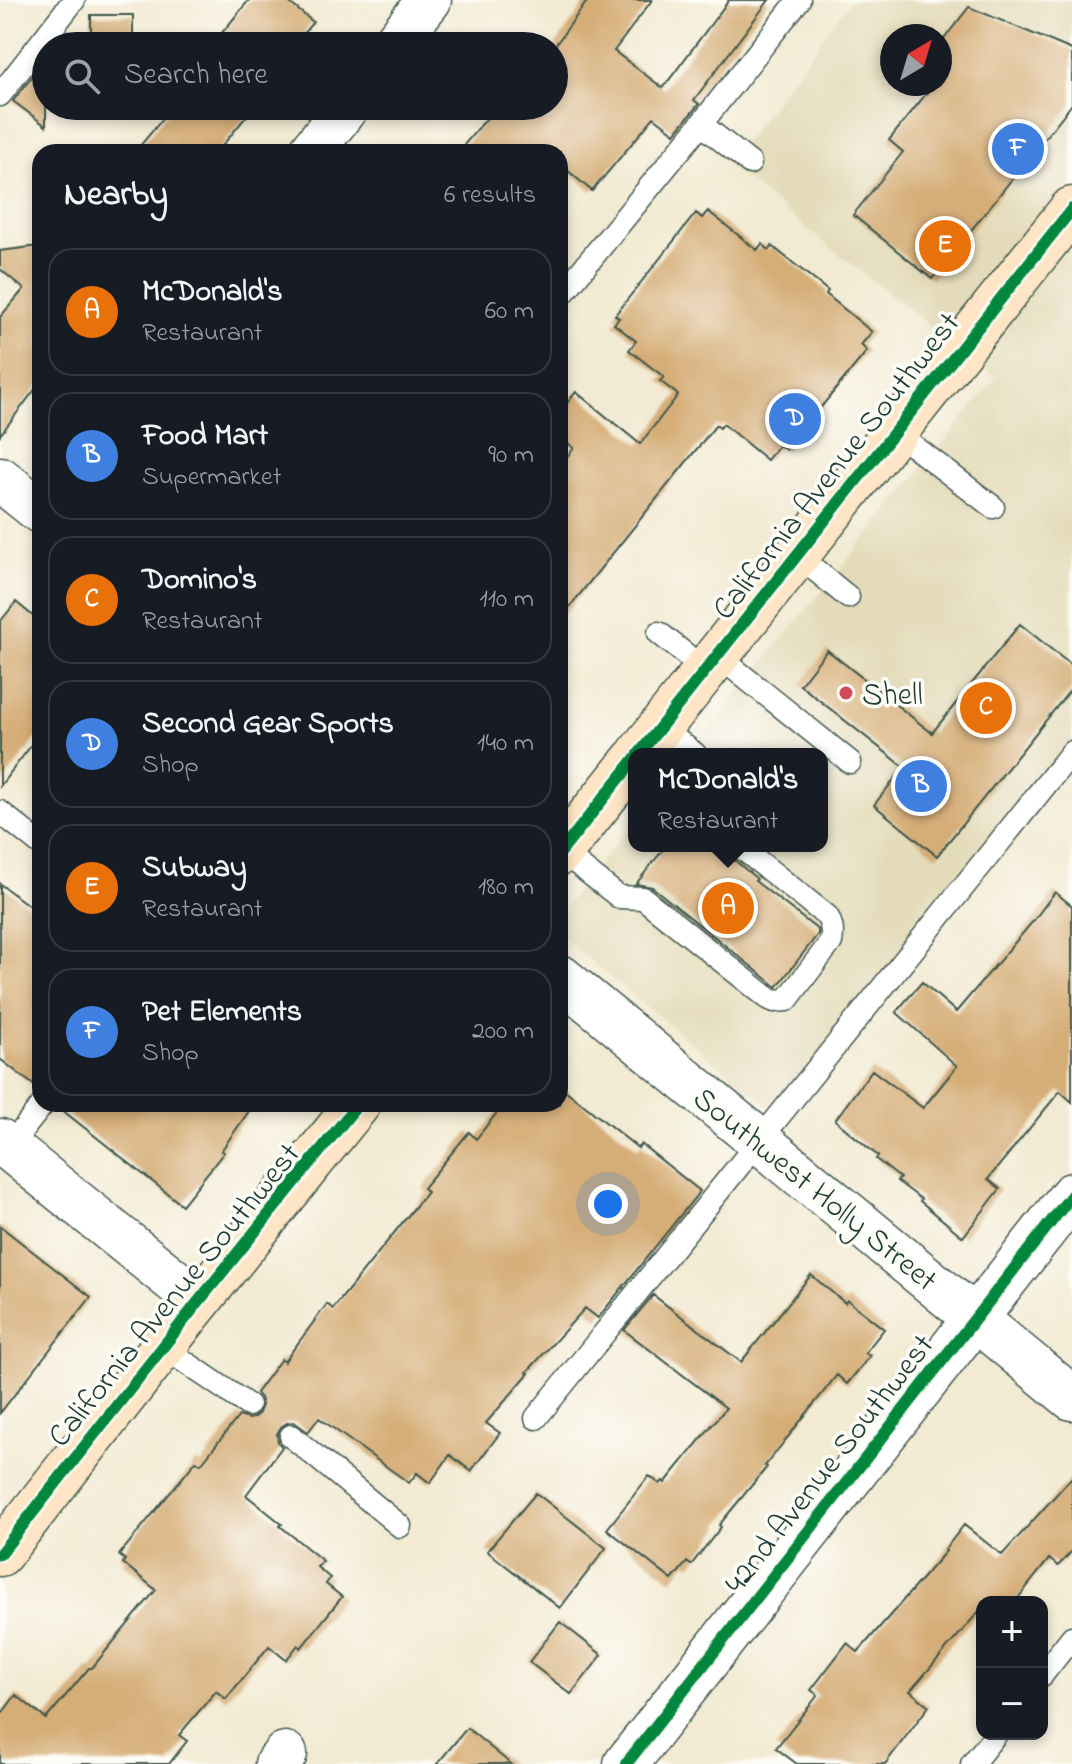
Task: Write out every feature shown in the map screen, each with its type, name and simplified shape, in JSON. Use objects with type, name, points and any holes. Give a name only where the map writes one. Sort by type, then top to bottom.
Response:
[{"type":"main road","name":"California Avenue Southwest","points":[[644,747],[1072,209]]},
{"type":"main road","name":"California Avenue Southwest","points":[[568,842],[628,767]]},
{"type":"main road","name":"California Avenue Southwest","points":[[0,1554],[352,1112]]},
{"type":"street","points":[[404,32],[429,0]]},
{"type":"street","points":[[317,144],[336,120]]},
{"type":"street","points":[[0,479],[32,503]]},
{"type":"street","name":"Southwest Holly Street","points":[[568,984],[1072,1398]]},
{"type":"street","points":[[3,1149],[199,1301]]},
{"type":"street","name":"42nd Avenue Southwest","points":[[626,1764],[1072,1195]]},
{"type":"lane","points":[[49,32],[74,0]]},
{"type":"lane","points":[[568,287],[799,0]]},
{"type":"lane","points":[[0,95],[32,54]]},
{"type":"lane","points":[[701,124],[750,163]]},
{"type":"lane","points":[[895,432],[993,507]]},
{"type":"lane","points":[[797,555],[848,597]]},
{"type":"lane","points":[[659,633],[711,663],[850,762]]},
{"type":"lane","points":[[536,1418],[1072,752]]},
{"type":"lane","points":[[0,812],[32,838]]},
{"type":"lane","points":[[568,858],[619,897],[643,898],[768,998],[787,1000],[831,942],[831,924],[827,916],[747,852]]},
{"type":"lane","points":[[3,1149],[36,1112]]},
{"type":"lane","points":[[163,1347],[248,1405]]},
{"type":"lane","points":[[291,1436],[400,1526]]},
{"type":"lane","points":[[1048,1668],[1072,1637]]},
{"type":"lane","points":[[972,1764],[991,1740]]},
{"type":"shaded area","points":[[851,0],[1072,0],[1072,752],[781,1116],[568,943],[568,902],[628,828],[628,852],[828,852],[828,748],[694,748],[996,378],[727,165]]},
{"type":"building","points":[[249,0],[286,0],[313,22],[305,32],[223,32]]},
{"type":"building","points":[[588,0],[652,0],[614,51],[663,88],[729,0],[769,0],[694,100],[699,104],[675,133],[654,117],[592,191],[568,171],[568,144],[465,144],[485,120],[568,120],[568,32],[565,32]]},
{"type":"building","points":[[969,7],[1072,50],[1072,104],[932,279],[853,215],[903,152],[889,140],[924,96],[952,96],[952,29]]},
{"type":"building","points":[[91,15],[133,15],[133,32],[91,32]]},
{"type":"building","points":[[32,77],[32,115],[13,101]]},
{"type":"building","points":[[161,120],[243,120],[224,144],[142,144]]},
{"type":"building","points":[[708,211],[757,250],[762,244],[769,250],[772,246],[828,291],[826,294],[872,332],[861,345],[867,351],[786,450],[779,445],[767,460],[723,424],[720,428],[716,425],[568,609],[568,456],[574,448],[568,443],[568,402],[576,392],[640,444],[678,395],[660,381],[664,377],[629,350],[636,341],[614,324],[619,318],[615,315],[696,213],[702,218]]},
{"type":"building","points":[[32,247],[32,393],[0,435],[0,317],[24,289],[0,269],[0,251]]},
{"type":"building","points":[[16,602],[32,615],[32,744],[0,786],[0,622]]},
{"type":"building","points":[[1020,624],[1072,666],[1072,688],[937,856],[874,805],[904,767],[800,685],[827,650],[932,733]]},
{"type":"building","points":[[661,852],[720,852],[730,860],[732,858],[757,879],[755,881],[818,930],[818,934],[777,987],[652,887],[636,884]]},
{"type":"building","points":[[0,884],[32,908],[32,1084],[0,1059]]},
{"type":"building","points":[[1055,892],[1072,906],[1072,1102],[1060,1091],[988,1179],[1000,1189],[963,1237],[897,1181],[900,1178],[876,1159],[878,1156],[835,1120],[872,1070],[923,1108],[957,1066],[896,1012],[922,982],[956,1012]]},
{"type":"building","points":[[568,1092],[638,1148],[641,1144],[700,1191],[598,1318],[585,1308],[527,1372],[486,1423],[500,1433],[471,1471],[450,1455],[430,1483],[417,1473],[409,1483],[319,1418],[308,1432],[294,1422],[281,1427],[277,1434],[282,1447],[246,1495],[323,1561],[317,1567],[330,1578],[326,1584],[342,1597],[301,1648],[298,1645],[286,1660],[269,1646],[226,1699],[216,1691],[179,1735],[187,1741],[169,1764],[0,1764],[0,1716],[16,1695],[46,1719],[156,1590],[123,1563],[125,1560],[119,1555],[196,1461],[201,1464],[239,1416],[248,1419],[259,1413],[262,1405],[256,1393],[281,1359],[284,1362],[327,1304],[333,1309],[427,1192],[423,1188],[469,1132],[476,1139],[498,1112],[568,1112]]},
{"type":"building","points":[[65,1112],[248,1112],[221,1151],[224,1152],[182,1205]]},
{"type":"building","points":[[0,1226],[91,1297],[0,1413]]},
{"type":"building","points":[[811,1275],[884,1329],[865,1353],[870,1356],[847,1384],[837,1375],[691,1565],[687,1562],[672,1580],[607,1529],[649,1476],[660,1484],[665,1483],[726,1408],[624,1330],[653,1295],[741,1362]]},
{"type":"building","points":[[1072,1477],[1072,1551],[1058,1566],[1049,1559],[1020,1596],[976,1596],[976,1615],[910,1691],[929,1706],[885,1764],[797,1764],[776,1748],[818,1695],[811,1690],[847,1643],[858,1652],[946,1551],[964,1525],[1002,1555]]},
{"type":"building","points":[[536,1493],[606,1548],[560,1608],[487,1551]]},
{"type":"building","points":[[560,1622],[602,1655],[571,1694],[529,1662]]},
{"type":"building","points":[[467,1728],[511,1764],[437,1764]]},
{"type":"cycle path","points":[[644,748],[1072,209]]},
{"type":"cycle path","points":[[568,843],[628,768]]},
{"type":"cycle path","points":[[0,1554],[352,1112]]},
{"type":"cycle path","points":[[626,1764],[1072,1195]]},
{"type":"place","name":"Pet Elements","points":[[1018,149]]},
{"type":"place","name":"Subway","points":[[945,246]]},
{"type":"place","name":"Second Gear Sports","points":[[795,419]]},
{"type":"place","name":"Shell","points":[[846,693]]},
{"type":"place","name":"Domino's","points":[[986,708]]},
{"type":"place","name":"Food Mart","points":[[921,786]]},
{"type":"place","name":"McDonald's","points":[[728,908]]}]
